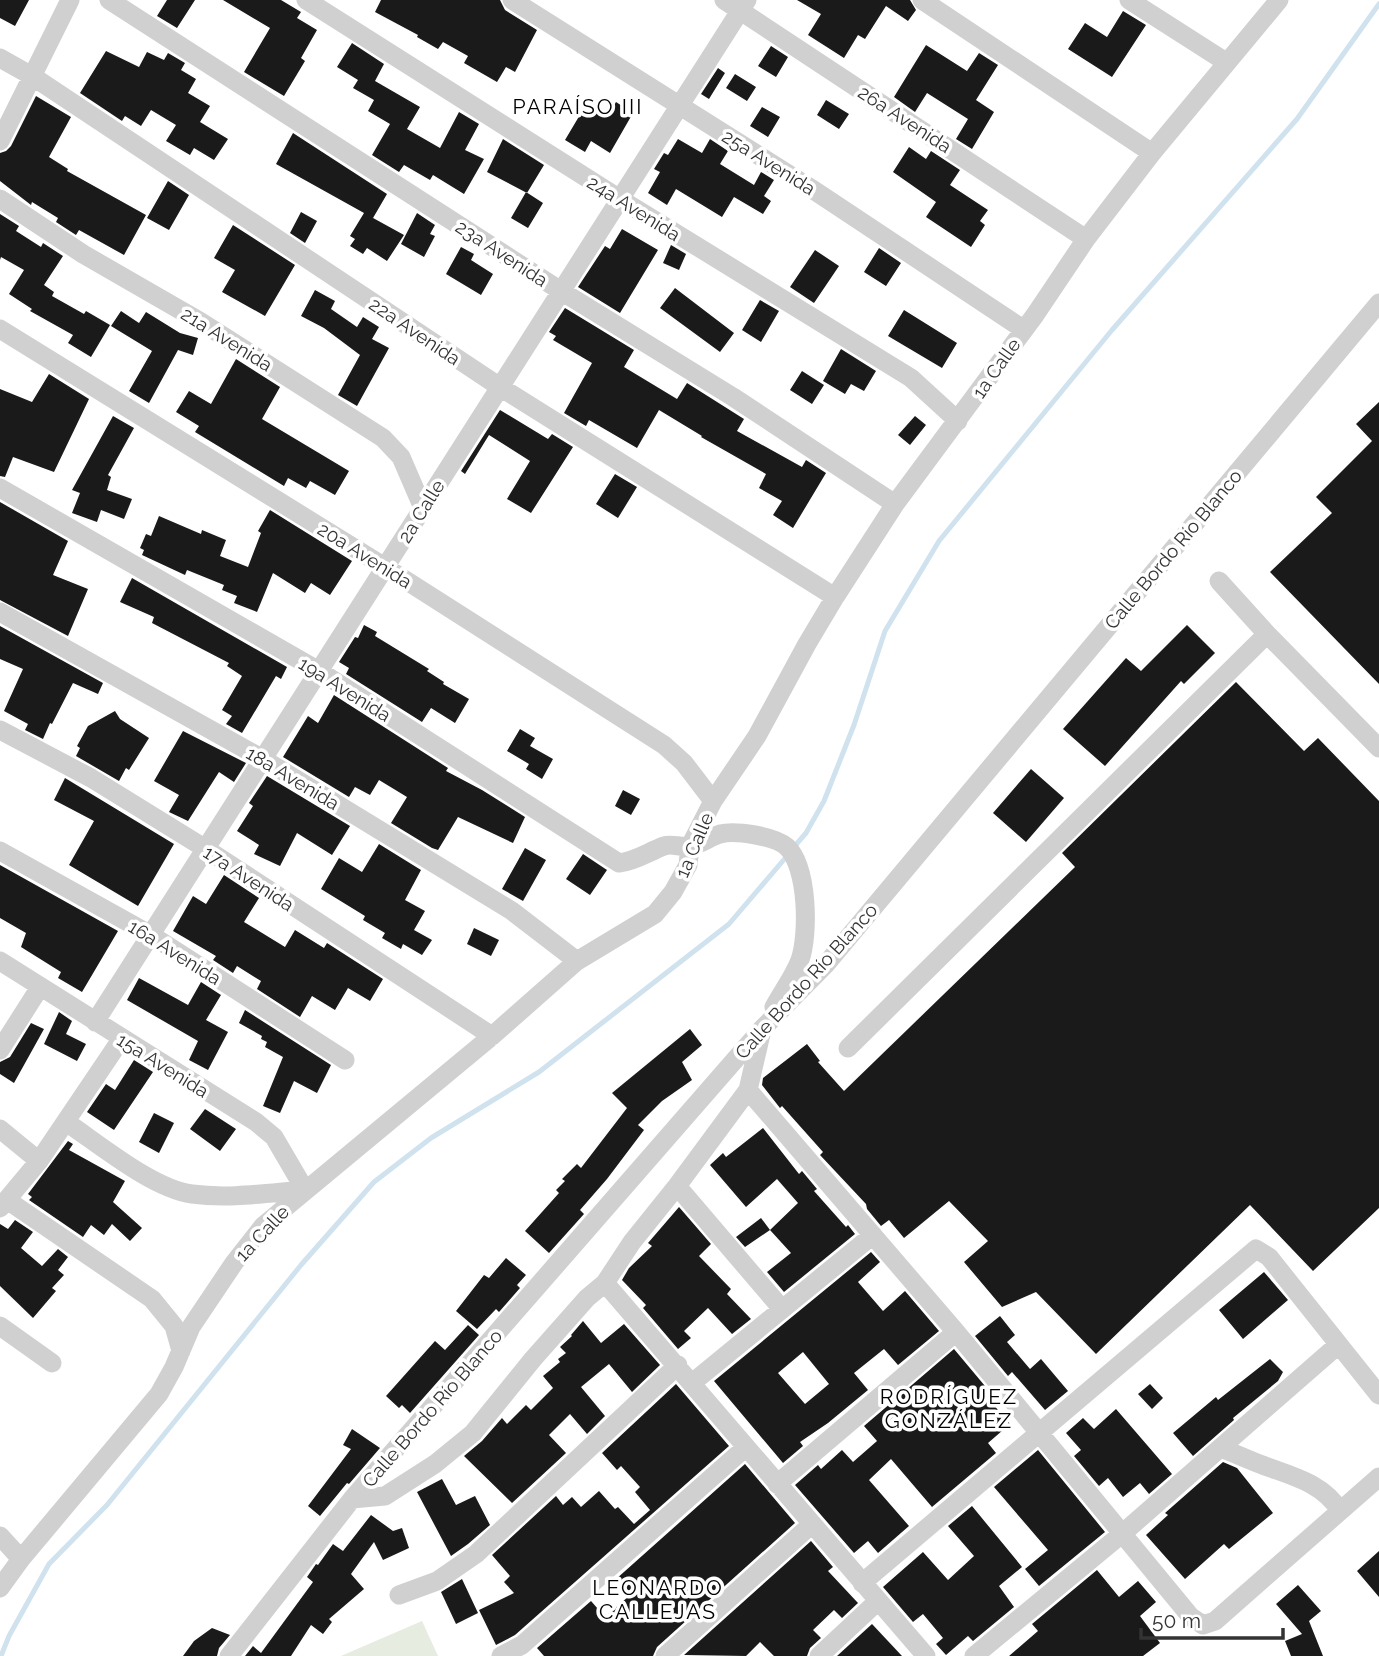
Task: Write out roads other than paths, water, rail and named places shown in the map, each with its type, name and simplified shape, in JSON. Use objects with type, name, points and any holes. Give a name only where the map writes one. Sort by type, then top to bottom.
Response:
[{"type":"street","name":"23a Avenida","points":[[109,0],[561,291],[733,397],[895,505]]},
{"type":"street","name":"24a Avenida","points":[[306,0],[620,199],[911,378],[958,421]]},
{"type":"street","name":"25a Avenida","points":[[512,0],[812,189],[1023,329]]},
{"type":"street","points":[[922,0],[1152,153]]},
{"type":"street","points":[[1129,0],[1226,62]]},
{"type":"street","name":"1a Calle","points":[[0,1588],[20,1559],[159,1394],[191,1327],[234,1263],[263,1226],[492,1036],[577,961],[655,914],[673,892],[688,865],[690,846],[713,802],[757,736],[835,597],[895,505],[958,421],[1086,239],[1152,153],[1279,0]]},
{"type":"street","points":[[0,141],[65,2]]},
{"type":"street","name":"2a Calle","points":[[95,1023],[679,106],[737,4]]},
{"type":"street","name":"26a Avenida","points":[[737,4],[1086,239]]},
{"type":"street","name":"22a Avenida","points":[[0,58],[32,76],[500,387],[835,597]]},
{"type":"street","name":"21a Avenida","points":[[0,199],[83,254],[201,321],[383,438],[401,457],[423,508]]},
{"type":"street","name":"Calle Bordo Río Blanco","points":[[229,1656],[352,1499],[761,1030],[835,952],[1379,303]]},
{"type":"street","name":"20a Avenida","points":[[0,329],[386,567],[664,745],[684,763],[713,802]]},
{"type":"street","name":"19a Avenida","points":[[0,488],[319,671],[619,863],[629,862],[667,845],[690,846]]},
{"type":"street","points":[[1219,581],[1266,635],[1379,748]]},
{"type":"street","name":"18a Avenida","points":[[0,611],[263,759],[512,911],[577,961]]},
{"type":"street","points":[[848,1048],[1266,635]]},
{"type":"street","name":"17a Avenida","points":[[0,730],[90,778],[206,849],[492,1036]]},
{"type":"street","points":[[352,1499],[385,1496],[435,1464],[473,1433],[533,1359],[587,1298],[605,1283],[632,1242],[748,1090],[761,1030],[800,960],[804,941],[805,903],[802,878],[795,859],[786,846],[772,839],[746,833],[721,834],[690,846]]},
{"type":"street","name":"16a Avenida","points":[[0,851],[151,935],[345,1060]]},
{"type":"street","name":"15a Avenida","points":[[0,961],[256,1122],[274,1137],[305,1190]]},
{"type":"street","points":[[0,1050],[40,987]]},
{"type":"street","points":[[122,1038],[66,1122],[4,1204],[152,1299],[174,1326],[181,1351]]},
{"type":"street","points":[[748,1090],[956,1332],[1191,1617],[1203,1625],[1215,1621],[1379,1477]]},
{"type":"street","points":[[66,1122],[159,1184],[189,1194],[227,1196],[305,1190]]},
{"type":"street","points":[[0,1129],[38,1161]]},
{"type":"street","points":[[677,1186],[782,1309]]},
{"type":"street","points":[[692,1383],[873,1235]]},
{"type":"street","points":[[862,1583],[1256,1250],[1269,1257],[1379,1395]]},
{"type":"street","points":[[605,1283],[926,1656]]},
{"type":"street","points":[[0,1326],[52,1363]]},
{"type":"street","points":[[777,1484],[956,1332]]},
{"type":"street","points":[[974,1656],[1123,1533],[1338,1345]]},
{"type":"street","points":[[399,1595],[437,1581],[476,1554],[678,1365]]},
{"type":"street","points":[[501,1656],[522,1645],[745,1448]]},
{"type":"street","points":[[1221,1448],[1293,1475],[1333,1498],[1340,1511]]},
{"type":"street","points":[[665,1656],[812,1524]]},
{"type":"street","points":[[0,1536],[20,1559]]},
{"type":"street","points":[[819,1656],[878,1601]]},
{"type":"waterway","points":[[793,848],[806,833],[824,801],[854,725],[885,631],[939,541],[1112,330],[1297,119],[1379,4]]},
{"type":"waterway","points":[[1,1656],[9,1636],[49,1564],[107,1505],[301,1265],[374,1182],[431,1138],[539,1072],[729,924],[787,856]]},
{"type":"district","name":"PARAÍSO III","points":[[578,106]]},
{"type":"district","name":"RODRÍGUEZ GONZÁLEZ","points":[[949,1408]]},
{"type":"district","name":"LEONARDO CALLEJAS","points":[[658,1599]]}]
